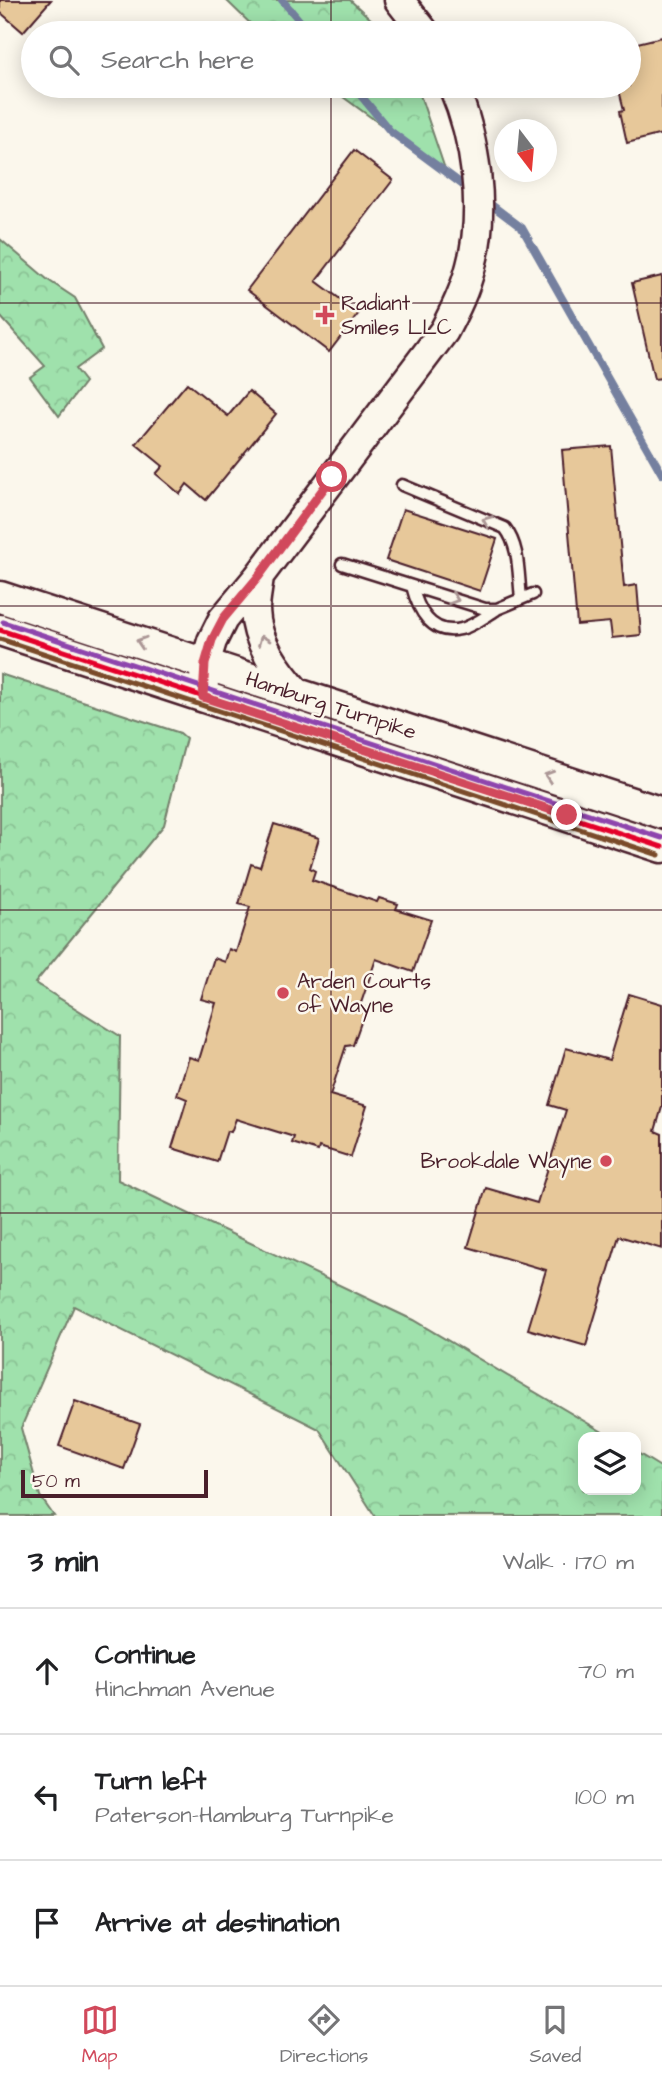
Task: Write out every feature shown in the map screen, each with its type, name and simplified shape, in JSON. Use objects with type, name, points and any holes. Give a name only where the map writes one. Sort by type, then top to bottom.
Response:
[{"type":"main road","name":"Hamburg Turnpike","points":[[0,597],[662,813]]},
{"type":"main road","points":[[0,630],[662,846]]},
{"type":"main road","points":[[614,797],[662,797]]},
{"type":"street","points":[[399,0],[416,21]]},
{"type":"street","points":[[203,697],[205,664],[212,640],[223,619],[259,576],[444,331],[460,300],[472,264],[477,200],[472,143],[457,98]]},
{"type":"street","points":[[259,576],[255,610],[259,632],[273,664],[298,694]]},
{"type":"lane","points":[[402,485],[505,528],[513,538],[516,549],[520,598]]},
{"type":"lane","points":[[342,564],[485,609],[497,609]]},
{"type":"lane","points":[[412,586],[421,614],[429,622],[450,630],[463,629],[497,609],[533,594]]},
{"type":"green space","points":[[226,0],[350,0],[373,21],[248,21]]},
{"type":"green space","points":[[344,98],[421,98],[446,172]]},
{"type":"green space","points":[[0,239],[48,280],[75,298],[102,349],[75,369],[85,382],[59,416],[30,377],[45,366],[0,316]]},
{"type":"green space","points":[[0,674],[180,733],[186,738],[164,825],[35,983],[120,1036],[118,1180],[413,1320],[603,1432],[578,1432],[578,1495],[641,1495],[641,1455],[662,1468],[662,1516],[375,1516],[319,1429],[74,1306],[21,1428],[40,1496],[54,1516],[0,1516]]},
{"type":"building","points":[[0,0],[51,0],[33,21],[21,21],[21,30],[0,12]]},
{"type":"building","points":[[662,37],[662,134],[627,143],[620,111],[624,110],[621,98],[641,98],[641,42]]},
{"type":"building","points":[[354,150],[393,180],[316,281],[359,313],[329,352],[247,290]]},
{"type":"building","points":[[662,276],[662,378],[654,379],[632,283]]},
{"type":"building","points":[[187,383],[228,416],[249,391],[276,414],[206,500],[187,484],[180,494],[156,474],[163,466],[136,444]]},
{"type":"building","points":[[611,446],[624,587],[637,585],[641,635],[612,638],[610,622],[577,625],[562,450]]},
{"type":"building","points":[[403,509],[497,539],[480,591],[386,560]]},
{"type":"building","name":"Arden Courts of Wayne","points":[[274,824],[319,838],[310,868],[315,871],[312,880],[377,902],[379,898],[398,904],[396,909],[431,920],[413,972],[376,959],[360,1006],[366,1008],[353,1045],[346,1046],[330,1095],[367,1106],[351,1157],[319,1147],[318,1151],[292,1143],[294,1137],[236,1119],[231,1132],[227,1131],[217,1162],[172,1148],[187,1099],[177,1095],[189,1057],[199,1060],[216,1003],[201,999],[214,958],[225,962],[229,949],[236,952],[250,907],[239,904],[251,864],[260,867]]},
{"type":"building","name":"Brookdale Wayne","points":[[629,994],[662,1004],[662,1107],[655,1131],[662,1134],[662,1249],[619,1236],[586,1346],[528,1329],[546,1270],[468,1247],[486,1188],[537,1203],[566,1110],[549,1105],[566,1048],[609,1060]]},
{"type":"building","points":[[75,1401],[140,1424],[124,1469],[59,1446]]},
{"type":"waterway","points":[[282,0],[300,21]]},
{"type":"waterway","points":[[363,98],[390,131],[471,191]]},
{"type":"waterway","points":[[485,200],[522,228],[662,474]]},
{"type":"transit line","points":[[3,622],[662,838]]},
{"type":"transit line","points":[[0,630],[662,847]]},
{"type":"transit line","points":[[0,639],[659,855]]},
{"type":"place","name":"Radiant Smiles LLC","points":[[325,315]]},
{"type":"place","name":"Arden Courts of Wayne","points":[[283,993]]},
{"type":"place","name":"Brookdale Wayne","points":[[606,1161]]},
{"type":"route","points":[[332,477],[259,576],[223,619],[212,640],[205,664],[203,697],[567,815]]}]
